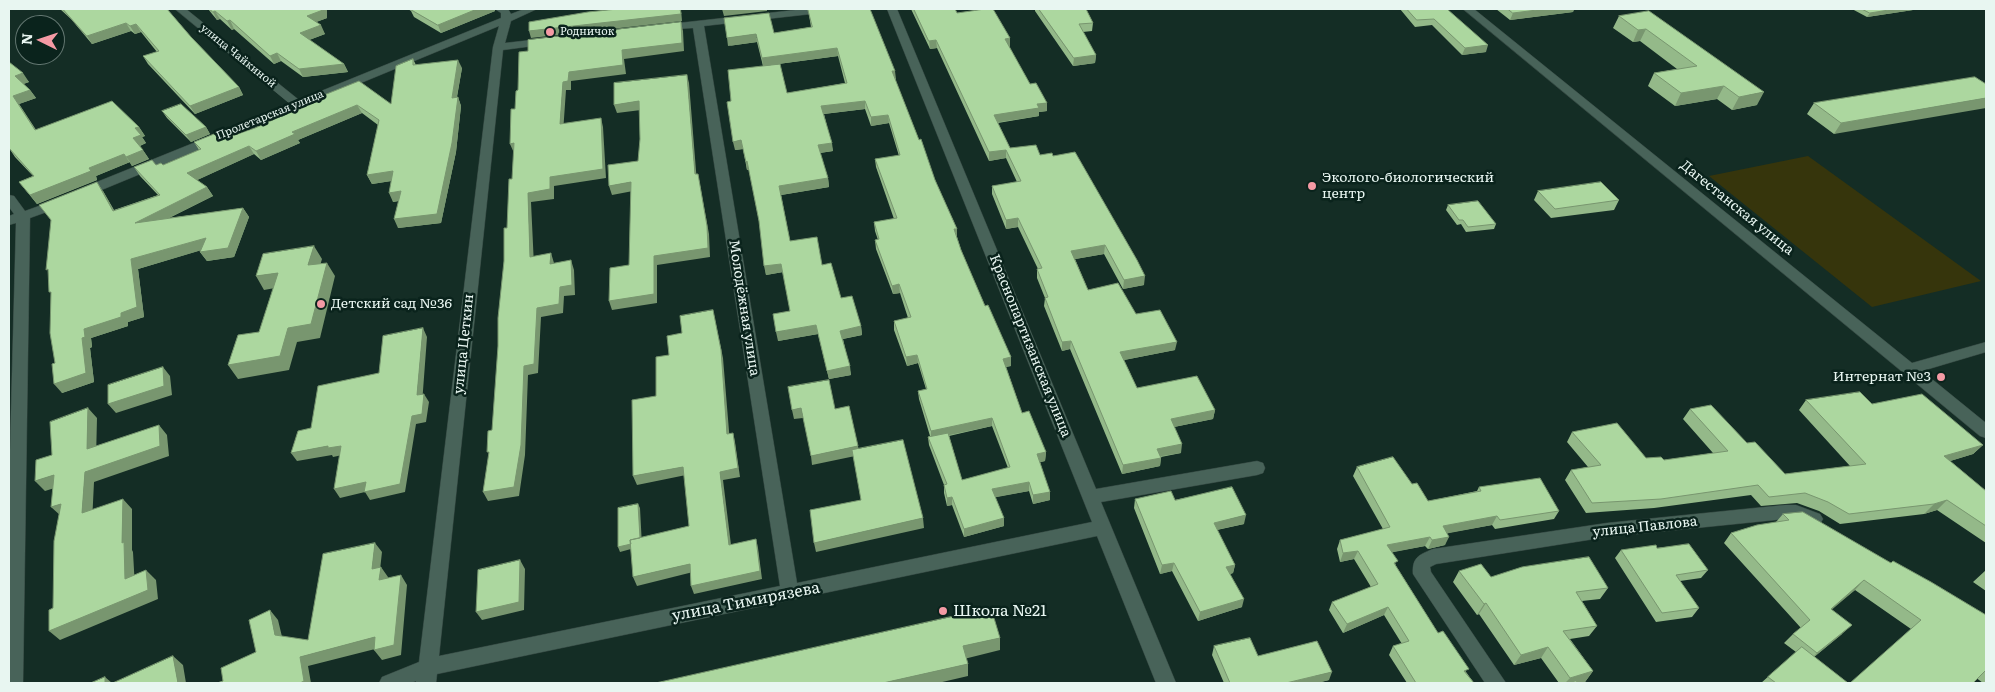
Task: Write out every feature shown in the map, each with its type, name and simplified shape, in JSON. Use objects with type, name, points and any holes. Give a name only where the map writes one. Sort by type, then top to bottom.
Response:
[{"type":"street","name":"улица Чайкиной","points":[[180,9],[296,104]]},
{"type":"street","points":[[500,9],[506,12],[506,20]]},
{"type":"street","name":"Пролетарская улица","points":[[16,219],[532,9]]},
{"type":"street","points":[[650,29],[829,9]]},
{"type":"street","name":"Краснопартизанская улица","points":[[892,9],[1166,683]]},
{"type":"street","name":"Дагестанская улица","points":[[1468,9],[1986,432]]},
{"type":"street","name":"улица Цеткин","points":[[427,675],[498,47],[506,20]]},
{"type":"street","name":"Молодёжная улица","points":[[698,24],[790,593]]},
{"type":"street","points":[[498,47],[565,39]]},
{"type":"street","points":[[9,200],[16,219],[13,683]]},
{"type":"street","points":[[1909,369],[1986,347]]},
{"type":"street","points":[[1092,497],[1257,468]]},
{"type":"street","name":"улица Павлова","points":[[1496,683],[1422,574],[1421,564],[1433,556],[1607,530],[1785,512],[1804,514],[1828,527]]},
{"type":"street","name":"улица Тимирязева","points":[[389,683],[790,593],[1104,527]]},
{"type":"shaded area","points":[[1808,156],[1981,281],[1872,307],[1709,176]]},
{"type":"building","points":[[63,9],[167,9],[239,87],[190,106],[143,56],[159,51],[136,24],[130,26],[126,23],[87,36]]},
{"type":"building","points":[[210,9],[323,9],[307,16],[321,25],[300,33],[344,64],[299,69],[277,53],[270,56],[230,20],[227,21]]},
{"type":"building","points":[[410,9],[477,9],[438,25]]},
{"type":"building","points":[[618,9],[680,9],[681,14],[529,31],[529,22]]},
{"type":"building","points":[[808,9],[870,9],[895,71],[892,71],[919,140],[921,139],[935,180],[957,229],[954,229],[961,250],[985,306],[988,305],[1011,357],[1003,359],[1022,413],[1029,411],[1046,452],[1037,454],[1050,492],[1033,495],[1029,482],[992,489],[1004,518],[964,529],[952,497],[947,498],[944,485],[947,484],[928,437],[948,433],[962,480],[1010,467],[992,418],[931,431],[918,391],[927,389],[917,355],[906,357],[894,321],[911,317],[899,284],[892,286],[875,240],[879,239],[874,222],[897,218],[875,159],[900,155],[888,115],[871,117],[865,101],[821,106],[832,143],[818,145],[828,178],[779,186],[790,241],[817,237],[822,265],[831,263],[841,298],[852,296],[861,326],[840,331],[850,366],[827,371],[816,325],[776,332],[773,314],[790,311],[781,264],[764,266],[759,221],[747,161],[741,140],[733,142],[727,102],[731,101],[728,70],[780,64],[787,93],[847,83],[837,48],[762,58],[756,34],[727,38],[724,18],[769,13],[774,33],[812,27]]},
{"type":"building","points":[[914,9],[955,9],[957,13],[993,9],[1010,38],[1005,39],[1030,84],[1036,83],[1047,103],[1037,104],[1039,108],[994,115],[1010,148],[1036,145],[1040,155],[1052,153],[1053,156],[1075,152],[1137,260],[1145,276],[1124,280],[1105,245],[1071,251],[1088,290],[1118,283],[1136,314],[1160,310],[1177,342],[1120,352],[1137,388],[1197,376],[1215,410],[1171,419],[1182,444],[1157,449],[1161,458],[1123,465],[1071,341],[1062,342],[1045,298],[1048,297],[1037,269],[1042,268],[1018,218],[1006,220],[992,186],[1021,181],[1006,150],[989,152],[936,40],[929,41]]},
{"type":"building","points":[[1039,9],[1086,9],[1093,23],[1079,24],[1096,55],[1074,58]]},
{"type":"building","points":[[1407,9],[1447,9],[1488,45],[1465,48],[1434,19],[1417,20]]},
{"type":"building","points":[[1508,9],[1545,9],[1513,13]]},
{"type":"building","points":[[1862,9],[1895,9],[1870,13]]},
{"type":"building","points":[[1649,11],[1764,92],[1739,97],[1724,86],[1681,93],[1654,73],[1697,66],[1646,29],[1638,30],[1619,16]]},
{"type":"building","points":[[681,22],[682,43],[622,50],[623,65],[569,72],[568,81],[563,82],[560,124],[601,118],[603,169],[550,177],[550,189],[528,193],[530,257],[551,253],[550,264],[571,260],[572,285],[560,287],[559,304],[537,308],[534,364],[524,366],[521,445],[514,487],[483,492],[489,452],[487,452],[488,431],[492,430],[498,318],[504,261],[504,228],[507,228],[509,179],[512,179],[514,143],[510,144],[511,109],[515,109],[516,91],[518,90],[519,52],[528,51],[528,40]]},
{"type":"building","points":[[413,59],[413,65],[458,60],[452,98],[458,97],[452,143],[437,214],[394,219],[401,191],[389,193],[393,171],[367,175],[379,120],[357,105],[292,132],[295,134],[256,151],[249,146],[187,173],[207,187],[135,223],[243,208],[228,248],[200,252],[206,238],[131,259],[137,307],[121,313],[121,317],[84,329],[85,337],[82,338],[86,373],[54,384],[52,364],[55,363],[50,333],[51,292],[49,292],[48,269],[46,270],[51,220],[39,205],[97,182],[113,211],[160,195],[134,167],[152,160],[156,165],[161,163],[163,165],[201,149],[194,142],[214,134],[220,140],[255,128],[306,105],[304,103],[359,81],[391,104],[396,66]]},
{"type":"building","points":[[9,62],[23,73],[15,76],[30,90],[13,96],[35,130],[112,101],[139,127],[135,128],[141,135],[133,138],[143,150],[126,157],[124,154],[89,168],[91,171],[30,195],[19,182],[34,176],[9,148]]},
{"type":"building","points":[[687,75],[695,174],[698,174],[707,226],[708,248],[654,256],[654,294],[609,301],[610,268],[629,265],[631,182],[609,186],[608,165],[638,161],[640,139],[639,101],[614,105],[614,83]]},
{"type":"building","points":[[1975,77],[1986,84],[1986,98],[1841,123],[1814,103]]},
{"type":"building","points":[[181,104],[206,127],[186,135],[162,111]]},
{"type":"building","points":[[1601,182],[1619,200],[1555,209],[1538,191]]},
{"type":"building","points":[[1478,201],[1496,224],[1468,227],[1463,220],[1459,220],[1448,205]]},
{"type":"building","points":[[314,246],[308,265],[327,263],[311,324],[288,328],[280,356],[228,365],[238,335],[259,332],[278,273],[256,276],[263,254]]},
{"type":"building","points":[[713,310],[721,350],[727,434],[733,433],[738,468],[720,472],[729,545],[756,539],[760,571],[691,586],[690,564],[633,577],[630,540],[689,526],[683,467],[633,476],[632,400],[656,396],[656,357],[669,355],[667,336],[682,333],[680,316]]},
{"type":"building","points":[[423,328],[417,395],[424,394],[422,414],[412,416],[400,484],[364,492],[366,482],[334,489],[341,446],[328,448],[328,446],[291,453],[298,431],[311,428],[318,386],[379,373],[383,336]]},
{"type":"building","points":[[163,367],[164,386],[108,404],[108,385]]},
{"type":"building","points":[[829,380],[835,409],[849,406],[858,446],[811,456],[801,408],[792,410],[788,387]]},
{"type":"building","points":[[1860,392],[1872,404],[1922,394],[1983,445],[1944,456],[1986,491],[1986,526],[1947,500],[1934,504],[1849,514],[1828,502],[1805,493],[1769,497],[1758,485],[1661,499],[1592,503],[1571,470],[1601,465],[1572,432],[1617,423],[1646,458],[1661,457],[1664,460],[1728,451],[1690,409],[1711,405],[1747,443],[1755,442],[1785,474],[1866,464],[1806,400]]},
{"type":"building","points":[[88,408],[87,449],[159,425],[160,446],[85,472],[82,513],[123,499],[122,543],[124,542],[125,579],[146,570],[148,590],[49,631],[49,610],[53,608],[54,541],[61,504],[51,507],[54,475],[35,481],[36,460],[52,455],[50,422]]},
{"type":"building","points":[[903,440],[923,518],[814,543],[810,510],[861,500],[852,450]]},
{"type":"building","points":[[1393,457],[1412,484],[1417,483],[1428,501],[1481,491],[1479,487],[1540,478],[1559,511],[1500,520],[1497,516],[1443,526],[1449,537],[1432,540],[1430,537],[1387,545],[1398,561],[1394,563],[1438,633],[1443,631],[1469,669],[1464,671],[1474,683],[1416,683],[1393,646],[1409,641],[1388,607],[1347,624],[1332,602],[1378,584],[1358,551],[1343,553],[1340,540],[1390,527],[1357,467]]},
{"type":"building","points":[[1232,487],[1246,515],[1214,523],[1235,565],[1226,567],[1244,599],[1200,612],[1174,563],[1162,565],[1135,499],[1171,491],[1175,500]]},
{"type":"building","points":[[638,504],[640,538],[630,540],[631,544],[618,547],[618,508]]},
{"type":"building","points":[[1803,512],[1891,563],[1893,561],[1931,582],[1986,615],[1986,670],[1973,683],[1850,683],[1921,620],[1864,580],[1831,609],[1852,625],[1817,653],[1793,634],[1810,620],[1731,533],[1757,525],[1789,520],[1783,514]]},
{"type":"building","points":[[375,543],[372,569],[381,567],[379,580],[401,575],[394,645],[374,650],[375,637],[300,657],[304,681],[300,683],[217,683],[223,681],[221,668],[256,652],[249,620],[270,610],[275,635],[308,640],[323,554]]},
{"type":"building","points":[[1689,544],[1708,570],[1676,575],[1699,608],[1662,613],[1621,550],[1656,545],[1657,548]]},
{"type":"building","points":[[1589,557],[1608,588],[1576,592],[1597,626],[1563,631],[1593,671],[1570,678],[1548,647],[1521,655],[1486,603],[1484,604],[1459,571],[1481,564],[1491,577],[1522,567]]},
{"type":"building","points":[[520,560],[519,602],[476,612],[478,570]]},
{"type":"building","points":[[991,608],[1000,638],[963,646],[968,664],[883,683],[656,683]]},
{"type":"building","points":[[1250,638],[1258,656],[1317,641],[1332,672],[1286,683],[1230,683],[1214,646]]},
{"type":"building","points":[[1802,647],[1848,683],[1776,683],[1768,677]]},
{"type":"building","points":[[173,656],[178,683],[113,683]]},
{"type":"building","points":[[105,677],[105,683],[91,683]]},
{"type":"place","name":"Родничок","points":[[550,32]]},
{"type":"place","name":"Эколого-биологический центр","points":[[1312,186]]},
{"type":"place","name":"Детский сад №36","points":[[321,304]]},
{"type":"place","name":"Интернат №3","points":[[1941,377]]},
{"type":"place","name":"Школа №21","points":[[943,611]]}]
